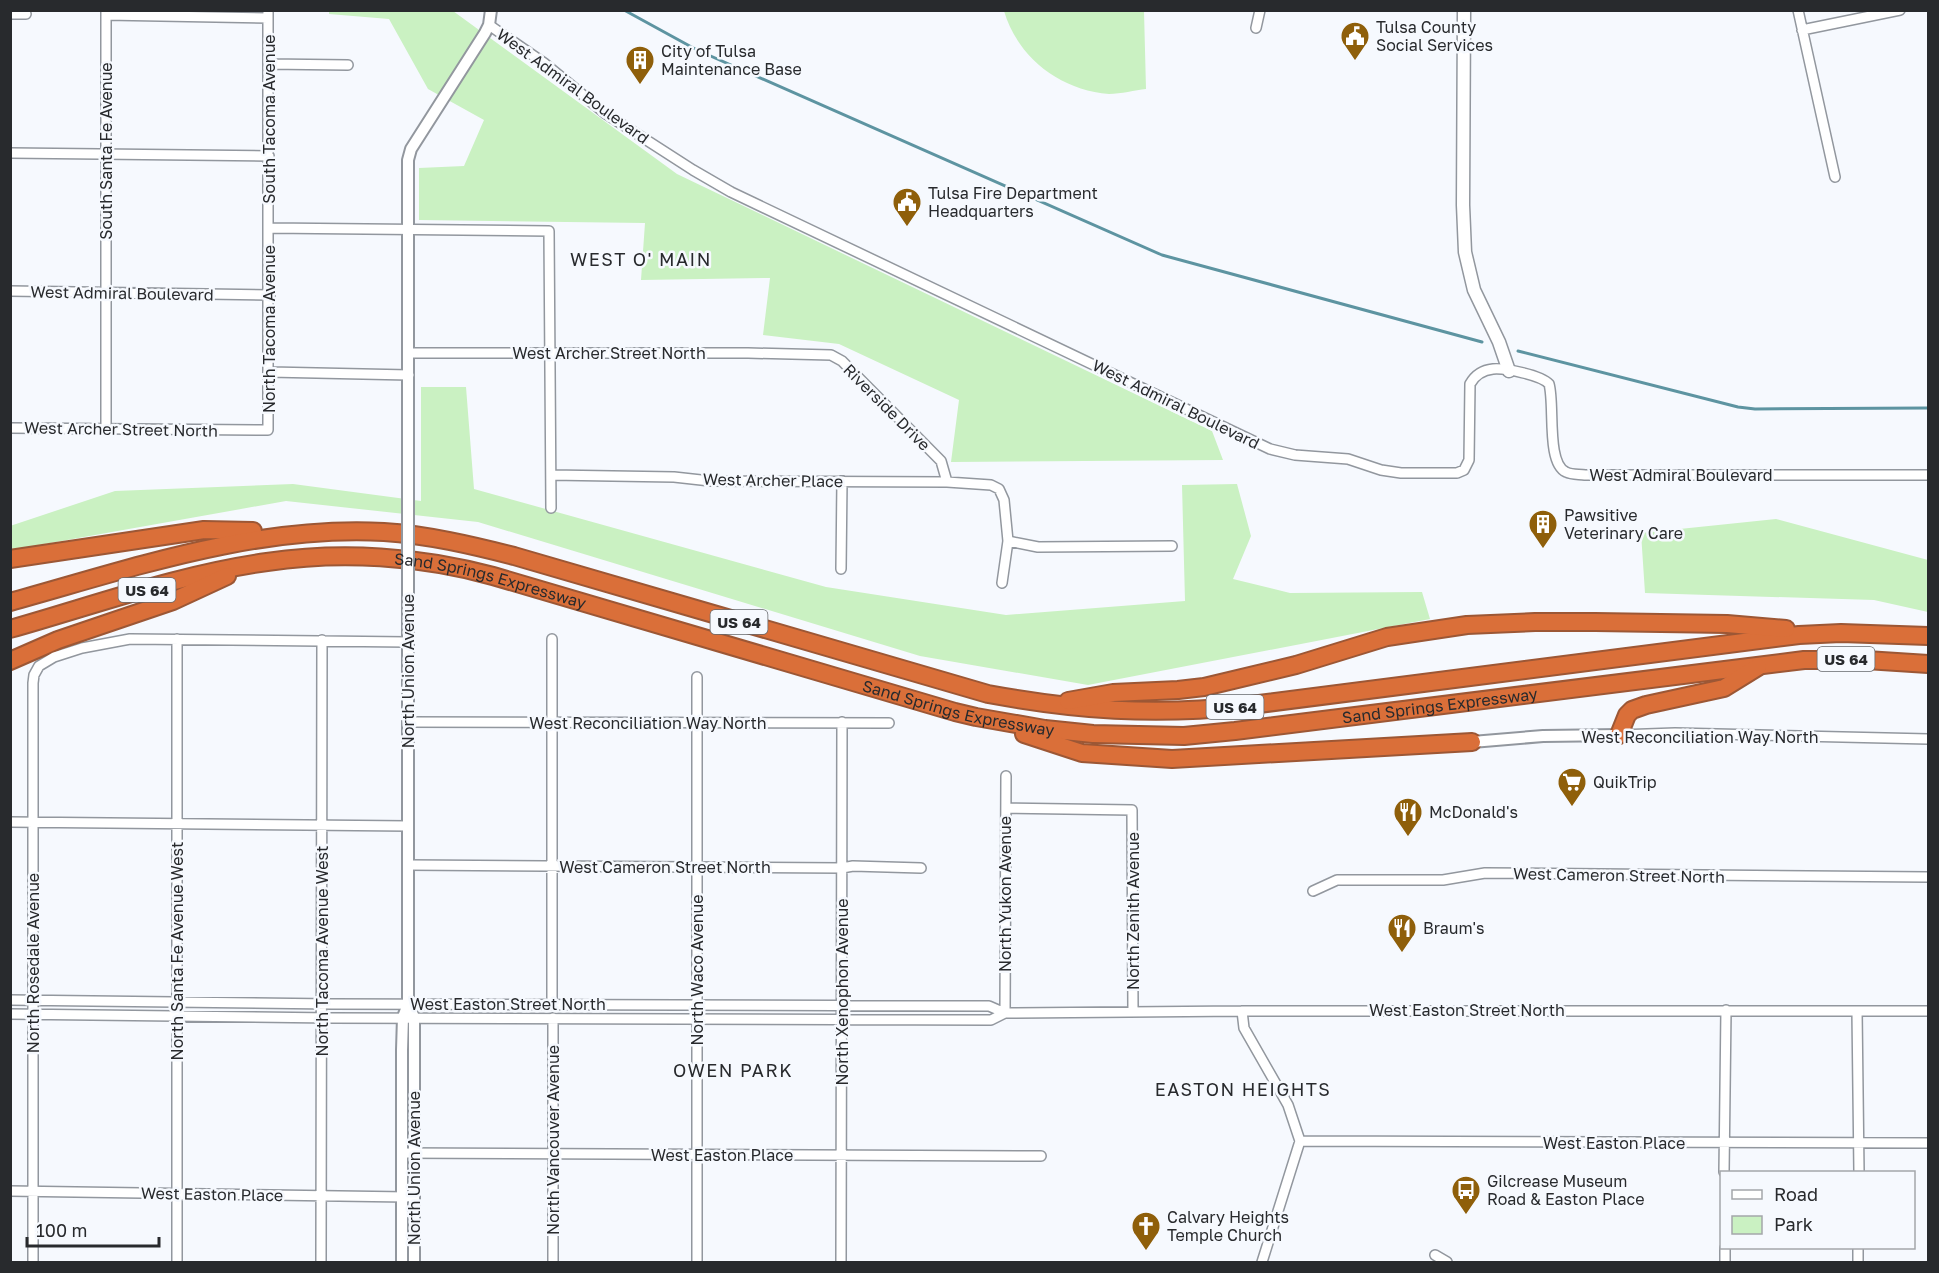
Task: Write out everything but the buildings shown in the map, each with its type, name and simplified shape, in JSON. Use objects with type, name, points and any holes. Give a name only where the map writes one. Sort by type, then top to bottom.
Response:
[{"type":"highway","points":[[10,559],[204,530],[302,533]]},
{"type":"highway","name":"Sand Springs Expressway","points":[[10,602],[211,547],[302,533],[386,532],[474,546],[988,694],[1045,704],[1112,711],[1192,710],[1243,706],[1775,638],[1841,633],[1929,636]]},
{"type":"highway","name":"Sand Springs Expressway","points":[[10,629],[204,574],[286,559],[356,556],[430,563],[470,570],[955,712],[1045,729],[1147,736],[1235,732],[1763,664],[1836,659],[1929,664]]},
{"type":"highway","points":[[10,661],[58,640],[173,601],[255,564]]},
{"type":"highway","points":[[1045,704],[1113,693],[1204,687],[1275,670],[1387,638],[1467,625],[1535,622],[1727,624],[1841,633]]},
{"type":"highway","points":[[1619,735],[1627,715],[1632,710],[1724,688],[1763,664]]},
{"type":"highway","points":[[955,712],[1082,753],[1142,758],[1221,758],[1465,743]]},
{"type":"main road","points":[[1464,10],[1465,252],[1474,290],[1499,342],[1509,371]]},
{"type":"street","points":[[489,25],[491,10]]},
{"type":"street","points":[[1256,28],[1260,10]]},
{"type":"street","points":[[1798,10],[1835,177]]},
{"type":"street","points":[[1802,30],[1900,10]]},
{"type":"street","points":[[106,13],[268,14]]},
{"type":"street","name":"South Santa Fe Avenue","points":[[106,13],[108,292],[106,429]]},
{"type":"street","points":[[10,14],[26,14]]},
{"type":"street","name":"South Tacoma Avenue","points":[[268,14],[269,228]]},
{"type":"street","name":"North Union Avenue","points":[[402,1263],[408,1197],[409,1017],[407,164],[411,149],[489,25]]},
{"type":"street","name":"West Admiral Boulevard","points":[[489,25],[544,63],[606,114],[731,192],[1270,449],[1295,455],[1348,459],[1381,470],[1401,473],[1457,473],[1464,470],[1469,460],[1470,384],[1483,372],[1495,369],[1537,376],[1549,384],[1556,458],[1563,470],[1567,472],[1586,475],[1929,475]]},
{"type":"street","points":[[268,63],[348,65]]},
{"type":"street","points":[[10,153],[269,156]]},
{"type":"street","points":[[269,228],[549,231],[551,508]]},
{"type":"street","name":"North Tacoma Avenue","points":[[268,430],[269,228]]},
{"type":"street","name":"West Admiral Boulevard","points":[[10,291],[270,295]]},
{"type":"street","name":"West Archer Street North","points":[[409,352],[809,354]]},
{"type":"street","name":"Riverside Drive","points":[[809,354],[831,356],[842,361],[940,461],[948,482]]},
{"type":"street","points":[[270,372],[408,375]]},
{"type":"street","name":"West Archer Street North","points":[[10,428],[268,430]]},
{"type":"street","name":"West Archer Place","points":[[551,475],[674,477],[710,481],[983,483],[995,487],[1003,497],[1008,541]]},
{"type":"street","points":[[841,569],[842,481]]},
{"type":"street","points":[[1002,583],[1008,541],[1038,547],[1172,546]]},
{"type":"street","name":"North Rosedale Avenue","points":[[33,1263],[34,675],[39,666],[54,657],[105,642],[130,639],[177,639]]},
{"type":"street","points":[[177,639],[407,642]]},
{"type":"street","name":"North Santa Fe Avenue West","points":[[177,639],[177,1263]]},
{"type":"street","points":[[552,639],[552,1005]]},
{"type":"street","name":"North Tacoma Avenue West","points":[[321,1263],[322,640]]},
{"type":"street","name":"North Waco Avenue","points":[[697,677],[697,1263]]},
{"type":"street","name":"West Reconciliation Way North","points":[[407,722],[889,723]]},
{"type":"street","name":"North Xenophon Avenue","points":[[841,1263],[842,722]]},
{"type":"street","name":"West Reconciliation Way North","points":[[1465,743],[1543,736],[1675,733],[1929,738]]},
{"type":"street","name":"North Yukon Avenue","points":[[1005,1013],[1006,776]]},
{"type":"street","name":"North Zenith Avenue","points":[[1006,808],[1132,810],[1133,1012]]},
{"type":"street","points":[[10,822],[408,826]]},
{"type":"street","name":"West Cameron Street North","points":[[408,865],[921,868]]},
{"type":"street","name":"West Cameron Street North","points":[[1313,891],[1337,880],[1443,880],[1485,873],[1929,877]]},
{"type":"street","name":"West Easton Street North","points":[[10,1000],[322,1004],[989,1006],[1005,1013],[1929,1011]]},
{"type":"street","points":[[540,1005],[541,1019]]},
{"type":"street","points":[[567,1005],[567,1018]]},
{"type":"street","points":[[1724,1171],[1726,1010]]},
{"type":"street","points":[[1242,1011],[1244,1028],[1288,1105],[1300,1141],[1262,1262]]},
{"type":"street","points":[[1857,1011],[1858,1171]]},
{"type":"street","name":"West Easton Street North","points":[[10,1014],[321,1018],[991,1020],[1005,1013]]},
{"type":"street","name":"North Vancouver Avenue","points":[[553,1018],[553,1263]]},
{"type":"street","name":"West Easton Place","points":[[1300,1141],[1929,1143]]},
{"type":"street","name":"West Easton Place","points":[[408,1153],[1041,1156]]},
{"type":"street","name":"West Easton Place","points":[[10,1191],[408,1197]]},
{"type":"street","name":"North Union Avenue","points":[[408,1197],[414,1263]]},
{"type":"street","points":[[1435,1255],[1447,1263]]},
{"type":"green space","points":[[329,10],[453,11],[677,174],[1212,431],[1223,460],[951,462],[959,400],[839,344],[763,335],[770,278],[641,280],[645,223],[419,220],[419,168],[464,166],[484,120],[428,89],[389,19],[329,14]]},
{"type":"green space","points":[[1004,11],[1144,11],[1146,89],[1109,94],[1074,86],[1058,78],[1043,69],[1030,57],[1019,43]]},
{"type":"green space","points":[[421,387],[466,387],[474,489],[826,587],[1006,615],[1185,601],[1182,485],[1237,484],[1251,536],[1233,579],[1290,593],[1422,592],[1430,619],[1088,685],[920,656],[478,522],[286,501],[11,550],[10,526],[115,491],[293,484],[421,501]]},
{"type":"green space","points":[[1776,519],[1928,560],[1928,612],[1874,600],[1645,593],[1641,533]]},
{"type":"waterway","points":[[624,10],[697,50],[1162,255],[1482,342]]},
{"type":"waterway","points":[[1518,351],[1738,407],[1755,409],[1928,408]]},
{"type":"place","name":"Tulsa County Social Services","points":[[1355,62]]},
{"type":"place","name":"City of Tulsa Maintenance Base","points":[[640,86]]},
{"type":"place","name":"Tulsa Fire Department Headquarters","points":[[907,228]]},
{"type":"place","name":"Pawsitive Veterinary Care","points":[[1543,550]]},
{"type":"place","name":"QuikTrip","points":[[1572,808]]},
{"type":"place","name":"McDonald's","points":[[1408,838]]},
{"type":"place","name":"Braum's","points":[[1402,954]]},
{"type":"place","name":"Gilcrease Museum Road & Easton Place","points":[[1466,1216]]},
{"type":"place","name":"Calvary Heights Temple Church","points":[[1146,1252]]},
{"type":"district","name":"WEST O' MAIN","points":[[641,259]]},
{"type":"district","name":"OWEN PARK","points":[[733,1070]]},
{"type":"district","name":"EASTON HEIGHTS","points":[[1243,1089]]}]
